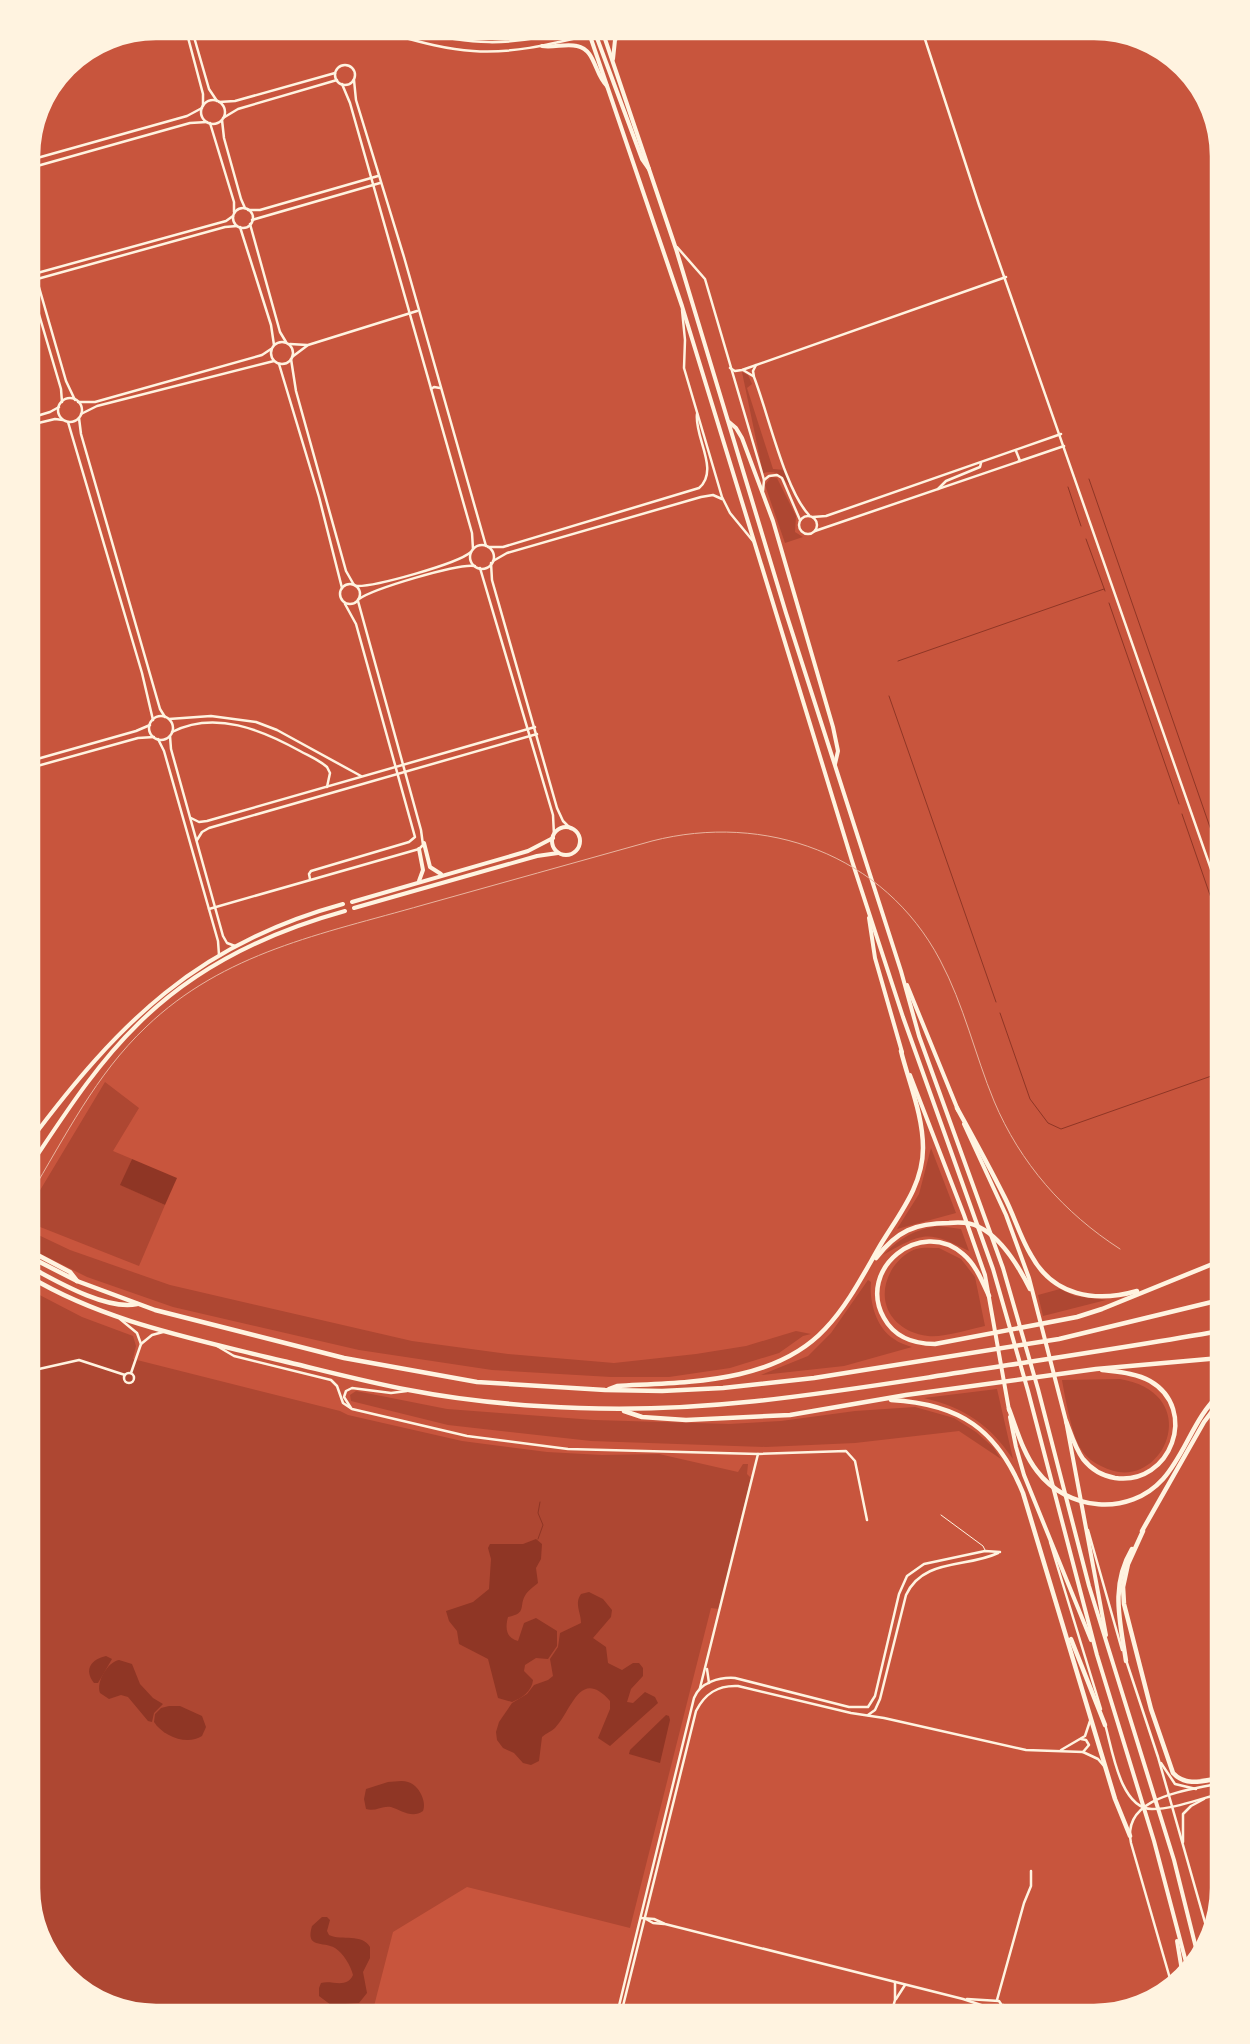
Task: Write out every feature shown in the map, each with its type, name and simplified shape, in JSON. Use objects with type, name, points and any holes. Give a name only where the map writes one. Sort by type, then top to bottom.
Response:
[{"type":"highway","points":[[605,1390],[617,1386],[728,1375],[781,1361],[805,1347],[824,1330],[840,1310],[910,1197],[921,1162],[922,1128],[901,1052]]},
{"type":"highway","points":[[957,1108],[1004,1196],[1029,1253],[1043,1273],[1063,1288],[1093,1297],[1114,1297],[1153,1287]]},
{"type":"highway","points":[[865,1270],[890,1241],[914,1227],[924,1223],[970,1224],[981,1227],[1012,1257],[1030,1289]]},
{"type":"highway","points":[[989,1296],[981,1279],[964,1255],[943,1243],[930,1241],[918,1242],[895,1254],[887,1263],[878,1287],[881,1312],[887,1324],[903,1337],[922,1344],[935,1344],[1077,1317],[1102,1309],[1211,1264]]},
{"type":"highway","points":[[39,1256],[72,1273],[77,1281]]},
{"type":"highway","points":[[39,1262],[77,1281],[168,1314],[344,1358],[477,1382],[605,1390],[662,1391],[724,1388],[814,1378],[1059,1339],[1211,1302]]},
{"type":"highway","points":[[39,1272],[68,1286],[109,1302],[138,1304]]},
{"type":"highway","points":[[39,1282],[67,1296],[120,1317],[165,1331],[408,1390],[502,1403],[618,1409],[695,1407],[791,1399],[1211,1333]]},
{"type":"highway","points":[[618,1409],[642,1417],[686,1420],[790,1416],[906,1395],[1096,1369],[1211,1359]]},
{"type":"highway","points":[[1066,1421],[1084,1460],[1095,1470],[1109,1477],[1125,1479],[1140,1477],[1155,1468],[1167,1455],[1174,1440],[1176,1422],[1172,1406],[1163,1391],[1151,1381],[1136,1375],[1096,1369]]},
{"type":"highway","points":[[885,1400],[911,1401],[943,1408],[963,1416],[981,1428],[996,1443],[1007,1458],[1023,1493],[1106,1768],[1130,1836]]},
{"type":"highway","points":[[1009,1409],[1029,1460],[1046,1482],[1069,1497],[1095,1505],[1124,1502],[1150,1490],[1171,1469],[1199,1418],[1211,1404]]},
{"type":"highway","points":[[1126,1661],[1117,1604],[1117,1591],[1123,1565],[1211,1413]]},
{"type":"highway","points":[[1143,1530],[1128,1564],[1123,1594],[1151,1709],[1173,1773],[1178,1778],[1190,1782],[1211,1779]]},
{"type":"highway","points":[[1067,1634],[1074,1644],[1105,1725]]},
{"type":"main road","points":[[591,39],[682,306],[869,914],[925,1082],[985,1245],[1028,1391],[1097,1655],[1154,1841],[1185,1961]]},
{"type":"main road","points":[[598,39],[642,159],[651,171]]},
{"type":"main road","points":[[605,39],[651,171],[674,244],[786,613],[901,971],[919,1036],[996,1244],[1038,1389],[1089,1586],[1174,1860],[1196,1947]]},
{"type":"main road","points":[[612,61],[614,42],[616,39]]},
{"type":"main road","points":[[542,46],[572,45],[583,48],[591,56],[598,73],[607,86]]},
{"type":"main road","points":[[729,422],[736,428],[742,438],[763,492],[803,620],[833,727],[838,751],[835,764]]},
{"type":"main road","points":[[352,902],[419,881],[533,850],[561,828],[571,828],[578,835],[578,848],[569,855],[558,853],[537,856],[354,908]]},
{"type":"main road","points":[[553,836],[553,846],[558,853]]},
{"type":"main road","points":[[424,843],[430,867],[443,875]]},
{"type":"main road","points":[[419,849],[423,870],[419,881]]},
{"type":"main road","points":[[39,1129],[62,1099],[136,1016],[171,986],[235,946],[290,922],[343,904]]},
{"type":"main road","points":[[39,1154],[72,1103],[113,1051],[160,1004],[212,967],[244,949],[295,927],[345,911]]},
{"type":"main road","points":[[869,914],[870,934],[875,958],[901,1052],[985,1275],[1019,1461],[1097,1655]]},
{"type":"main road","points":[[901,971],[957,1108],[1006,1215],[1026,1270],[1036,1314],[1066,1421],[1109,1651]]},
{"type":"main road","points":[[1174,1921],[1181,1966]]},
{"type":"street","points":[[188,39],[203,94],[202,114],[208,122],[233,199],[234,214],[271,325],[274,345]]},
{"type":"street","points":[[195,39],[209,88],[224,110],[222,118],[224,138],[241,199],[252,220]]},
{"type":"street","points":[[412,39],[447,48],[472,51],[503,51],[542,46],[566,39]]},
{"type":"street","points":[[448,39],[482,43],[511,43],[529,39]]},
{"type":"street","points":[[925,39],[979,205],[1061,434],[1211,869]]},
{"type":"street","points":[[191,49],[197,47]]},
{"type":"street","points":[[195,62],[201,60]]},
{"type":"street","points":[[39,157],[187,116],[203,107],[209,101],[235,101],[335,73],[341,65],[349,65],[354,70],[356,100],[404,257],[440,388],[487,546],[493,553],[492,580],[555,802],[563,821],[571,828]]},
{"type":"street","points":[[335,73],[337,80],[342,84],[348,96],[410,314],[472,533],[470,560],[475,566]]},
{"type":"street","points":[[39,166],[185,125],[208,122],[217,123],[238,109],[337,80]]},
{"type":"street","points":[[342,84],[348,84],[354,80]]},
{"type":"street","points":[[39,273],[226,221],[239,209],[260,210],[378,176]]},
{"type":"street","points":[[209,909],[419,849],[424,843],[359,600],[360,591],[348,575],[291,371],[292,348],[280,332],[250,224],[252,220],[288,208],[380,183]]},
{"type":"street","points":[[324,191],[326,198]]},
{"type":"street","points":[[286,203],[288,208]]},
{"type":"street","points":[[39,278],[225,227],[238,227],[250,224]]},
{"type":"street","points":[[674,244],[705,279],[764,480],[763,492]]},
{"type":"street","points":[[131,248],[132,253]]},
{"type":"street","points":[[91,258],[92,264]]},
{"type":"street","points":[[730,368],[735,371],[742,370],[1006,277]]},
{"type":"street","points":[[39,286],[69,390],[82,407],[79,418],[81,434],[160,709],[172,725],[170,736],[171,749],[224,939],[235,946]]},
{"type":"street","points":[[682,306],[685,340],[684,368],[723,500],[730,513],[755,543]]},
{"type":"street","points":[[271,350],[274,361],[284,364],[308,345],[418,311]]},
{"type":"street","points":[[39,314],[61,389],[62,402]]},
{"type":"street","points":[[43,422],[41,415],[58,407],[68,398],[89,403],[262,355],[280,342],[308,345]]},
{"type":"street","points":[[81,414],[90,408],[274,361]]},
{"type":"street","points":[[279,364],[305,446],[339,570],[342,588],[340,598],[352,613],[356,624],[415,833],[413,841],[311,871],[309,874],[310,879]]},
{"type":"street","points":[[758,364],[753,371],[754,377],[795,497],[818,524],[815,531]]},
{"type":"street","points":[[742,370],[754,377]]},
{"type":"street","points":[[431,389],[440,388]]},
{"type":"street","points":[[89,403],[90,408]]},
{"type":"street","points":[[58,407],[59,414],[63,420]]},
{"type":"street","points":[[342,588],[347,584],[370,585],[459,559],[478,546],[503,547],[690,492],[703,484],[708,473],[697,427],[697,414]]},
{"type":"street","points":[[39,423],[55,419],[68,422],[79,418]]},
{"type":"street","points":[[68,422],[142,673],[153,720]]},
{"type":"street","points":[[299,428],[306,426]]},
{"type":"street","points":[[800,520],[811,516],[826,516],[1061,434]]},
{"type":"street","points":[[305,446],[312,445]]},
{"type":"street","points":[[764,480],[771,475],[782,478],[800,520],[799,527],[803,532],[809,534],[1065,446]]},
{"type":"street","points":[[1016,451],[1020,461]]},
{"type":"street","points":[[937,490],[946,481],[980,468],[981,463]]},
{"type":"street","points":[[690,492],[693,500]]},
{"type":"street","points":[[345,604],[351,605],[371,592],[458,567],[475,566],[480,568],[507,553],[674,505],[713,495],[723,500]]},
{"type":"street","points":[[672,497],[674,505]]},
{"type":"street","points":[[647,504],[650,512]]},
{"type":"street","points":[[632,509],[635,517]]},
{"type":"street","points":[[480,568],[553,818],[553,836]]},
{"type":"street","points":[[219,955],[219,943],[164,751],[158,739],[150,731],[150,725],[153,720],[160,716],[167,718],[211,716],[256,722],[277,730],[363,776]]},
{"type":"street","points":[[172,732],[186,726],[219,723],[264,733],[327,767],[330,773],[327,787]]},
{"type":"street","points":[[39,758],[136,731],[150,725]]},
{"type":"street","points":[[191,818],[198,822],[207,821],[535,727]]},
{"type":"street","points":[[197,840],[202,832],[209,828],[537,734]]},
{"type":"street","points":[[158,739],[170,736]]},
{"type":"street","points":[[39,766],[138,738],[154,737]]},
{"type":"street","points":[[405,801],[413,799]]},
{"type":"street","points":[[549,804],[555,802]]},
{"type":"street","points":[[120,1317],[125,1325],[138,1333],[141,1344]]},
{"type":"street","points":[[39,1369],[79,1360],[125,1375],[130,1373],[141,1344],[152,1335],[165,1331]]},
{"type":"street","points":[[214,1344],[234,1356],[331,1380],[337,1386],[343,1404],[352,1409],[420,1427],[505,1442],[568,1448],[758,1454],[842,1451],[850,1453],[855,1461],[867,1520]]},
{"type":"street","points":[[125,1375],[125,1381],[131,1383],[134,1378],[130,1373]]},
{"type":"street","points":[[352,1409],[344,1397],[346,1391],[352,1388],[391,1393],[408,1390]]},
{"type":"street","points":[[619,2005],[694,1698],[700,1688],[707,1667],[758,1454]]},
{"type":"street","points":[[1084,1514],[1106,1599],[1158,1757],[1205,1923]]},
{"type":"street","points":[[1048,1533],[1051,1550],[1125,1791],[1135,1802],[1149,1809],[1166,1808],[1210,1796]]},
{"type":"street","points":[[700,1688],[721,1678],[735,1678],[849,1707],[864,1708],[870,1705],[875,1696],[899,1594],[907,1576],[924,1564],[985,1551],[1000,1552],[986,1558],[931,1570],[914,1582],[906,1595],[880,1699],[875,1710],[868,1715]]},
{"type":"street","points":[[985,1551],[986,1558]]},
{"type":"street","points":[[707,1667],[709,1683]]},
{"type":"street","points":[[623,2005],[696,1711],[706,1695],[724,1686],[738,1686],[851,1713],[868,1715],[1026,1750],[1083,1752],[1098,1759],[1106,1768]]},
{"type":"street","points":[[864,1708],[868,1715]]},
{"type":"street","points":[[1059,1751],[1080,1739],[1089,1728],[1091,1717]]},
{"type":"street","points":[[1080,1739],[1086,1740],[1089,1745],[1083,1752]]},
{"type":"street","points":[[1158,1757],[1171,1780],[1180,1786],[1197,1789]]},
{"type":"street","points":[[1170,1977],[1130,1836],[1132,1824],[1139,1810],[1143,1807],[1163,1798],[1211,1785]]},
{"type":"street","points":[[1183,1849],[1183,1814],[1195,1803],[1210,1796]]},
{"type":"street","points":[[992,2005],[1000,1992],[1024,1903],[1031,1886],[1031,1871]]},
{"type":"street","points":[[641,1918],[656,1919],[665,1924],[906,1984],[981,2005]]},
{"type":"street","points":[[894,1982],[895,2000]]},
{"type":"street","points":[[894,2005],[906,1984]]},
{"type":"street","points":[[1000,1992],[1002,2004]]},
{"type":"street","points":[[963,1999],[995,2001],[1006,2005]]},
{"type":"lane","points":[[941,1515],[982,1546],[985,1551]]},
{"type":"shaded area","points":[[742,372],[748,375],[752,384],[747,388],[773,469],[785,470],[790,486],[776,473],[763,473]]},
{"type":"shaded area","points":[[771,477],[777,478],[796,516],[795,532],[803,537],[785,543],[765,485]]},
{"type":"shaded area","points":[[105,1082],[139,1108],[113,1151],[132,1159],[121,1185],[165,1205],[139,1266],[39,1227],[39,1192]]},
{"type":"shaded area","points":[[931,1148],[956,1213],[897,1229],[919,1194]]},
{"type":"shaded area","points":[[132,1159],[177,1178],[165,1205],[120,1185]]},
{"type":"shaded area","points":[[939,1226],[961,1229],[969,1251],[944,1240],[926,1236],[917,1238],[883,1255],[908,1235],[923,1229]]},
{"type":"shaded area","points":[[39,1235],[70,1250],[170,1285],[412,1341],[508,1354],[614,1363],[696,1354],[746,1346],[796,1331],[811,1334],[803,1336],[779,1353],[730,1368],[669,1377],[611,1377],[492,1370],[359,1350],[173,1307],[87,1277],[39,1253]]},
{"type":"shaded area","points":[[939,1248],[961,1259],[975,1277],[985,1326],[948,1335],[928,1336],[905,1329],[890,1314],[886,1304],[886,1283],[896,1264],[912,1250]]},
{"type":"shaded area","points":[[868,1280],[871,1282],[871,1297],[878,1321],[888,1334],[903,1344],[912,1347],[844,1366],[761,1375],[808,1356],[831,1333]]},
{"type":"shaded area","points":[[1060,1289],[1075,1296],[1106,1300],[1043,1316],[1038,1295]]},
{"type":"shaded area","points":[[39,1295],[82,1317],[133,1336],[136,1346],[133,1359],[340,1411],[348,1415],[462,1441],[547,1452],[602,1455],[659,1454],[738,1472],[743,1464],[748,1464],[747,1474],[751,1478],[719,1609],[711,1608],[630,1928],[467,1887],[393,1932],[374,2005],[148,2005],[133,2003],[104,1993],[79,1976],[68,1965],[51,1940],[43,1918],[39,1888]]},
{"type":"shaded area","points":[[1120,1379],[1147,1388],[1163,1404],[1169,1422],[1166,1440],[1157,1457],[1142,1468],[1123,1472],[1101,1466],[1088,1457],[1081,1449],[1072,1426],[1062,1380]]},
{"type":"shaded area","points":[[997,1389],[1013,1459],[995,1436],[975,1419],[952,1407],[924,1398]]},
{"type":"shaded area","points":[[356,1391],[447,1409],[594,1420],[729,1424],[781,1421],[855,1411],[915,1407],[954,1418],[976,1432],[993,1447],[1001,1459],[959,1431],[855,1443],[766,1447],[591,1441],[448,1425],[351,1401],[350,1395]]},
{"type":"shaded area","points":[[536,1539],[542,1544],[541,1559],[536,1568],[538,1583],[526,1594],[520,1611],[508,1617],[507,1632],[511,1638],[518,1641],[524,1623],[536,1618],[557,1631],[557,1646],[548,1659],[536,1658],[525,1665],[524,1671],[533,1680],[531,1688],[526,1694],[512,1702],[498,1698],[488,1659],[459,1644],[457,1631],[449,1621],[446,1611],[473,1602],[489,1589],[491,1559],[488,1548],[490,1544],[523,1544]]},
{"type":"shaded area","points":[[589,1592],[603,1599],[612,1610],[611,1617],[593,1638],[606,1647],[608,1663],[622,1670],[633,1663],[639,1663],[643,1668],[643,1676],[631,1689],[627,1702],[633,1703],[645,1692],[655,1697],[658,1703],[610,1746],[598,1738],[610,1709],[610,1701],[600,1692],[591,1688],[584,1690],[578,1695],[555,1728],[542,1737],[539,1761],[531,1765],[523,1763],[514,1753],[503,1748],[497,1740],[496,1732],[499,1722],[512,1703],[527,1694],[534,1685],[553,1676],[550,1659],[558,1647],[560,1633],[581,1623],[578,1601],[581,1594]]},
{"type":"shaded area","points":[[106,1656],[112,1659],[98,1683],[94,1683],[89,1669],[93,1662]]},
{"type":"shaded area","points":[[119,1660],[132,1664],[140,1684],[153,1698],[163,1704],[154,1713],[152,1722],[148,1721],[128,1697],[121,1695],[109,1699],[100,1693],[101,1678],[111,1664]]},
{"type":"shaded area","points":[[180,1706],[202,1716],[206,1727],[202,1736],[196,1739],[183,1740],[169,1735],[158,1727],[154,1722],[155,1714],[161,1708]]},
{"type":"shaded area","points":[[666,1715],[669,1716],[670,1720],[660,1763],[629,1754],[630,1750]]},
{"type":"shaded area","points":[[406,1781],[416,1787],[423,1799],[423,1811],[411,1814],[391,1807],[373,1810],[366,1809],[364,1799],[366,1789],[388,1782]]},
{"type":"shaded area","points":[[322,1917],[327,1917],[330,1920],[327,1931],[329,1935],[362,1940],[370,1947],[370,1958],[363,1972],[367,1993],[359,2003],[331,2005],[319,1996],[321,1983],[347,1982],[353,1975],[346,1960],[338,1950],[316,1943],[311,1938],[312,1926]]},
{"type":"waterway","points":[[1089,479],[1211,830]]},
{"type":"waterway","points":[[1068,487],[1081,526]]},
{"type":"waterway","points":[[1086,539],[1105,591]]},
{"type":"waterway","points":[[898,661],[1104,589]]},
{"type":"waterway","points":[[1109,603],[1179,804]]},
{"type":"waterway","points":[[889,696],[996,1002]]},
{"type":"waterway","points":[[1182,814],[1211,898]]},
{"type":"waterway","points":[[1000,1013],[1030,1099],[1048,1123],[1061,1129],[1211,1076]]},
{"type":"waterway","points":[[538,1539],[543,1525],[538,1513],[540,1502]]},
{"type":"railway","points":[[39,1180],[82,1107],[128,1045],[176,1001],[208,980],[241,963],[276,949],[348,926],[652,841],[695,833],[737,832],[778,838],[817,850],[854,868],[887,893],[916,923],[940,960],[948,977],[963,1012],[994,1101],[1017,1145],[1031,1166],[1062,1203],[1120,1249]]}]
